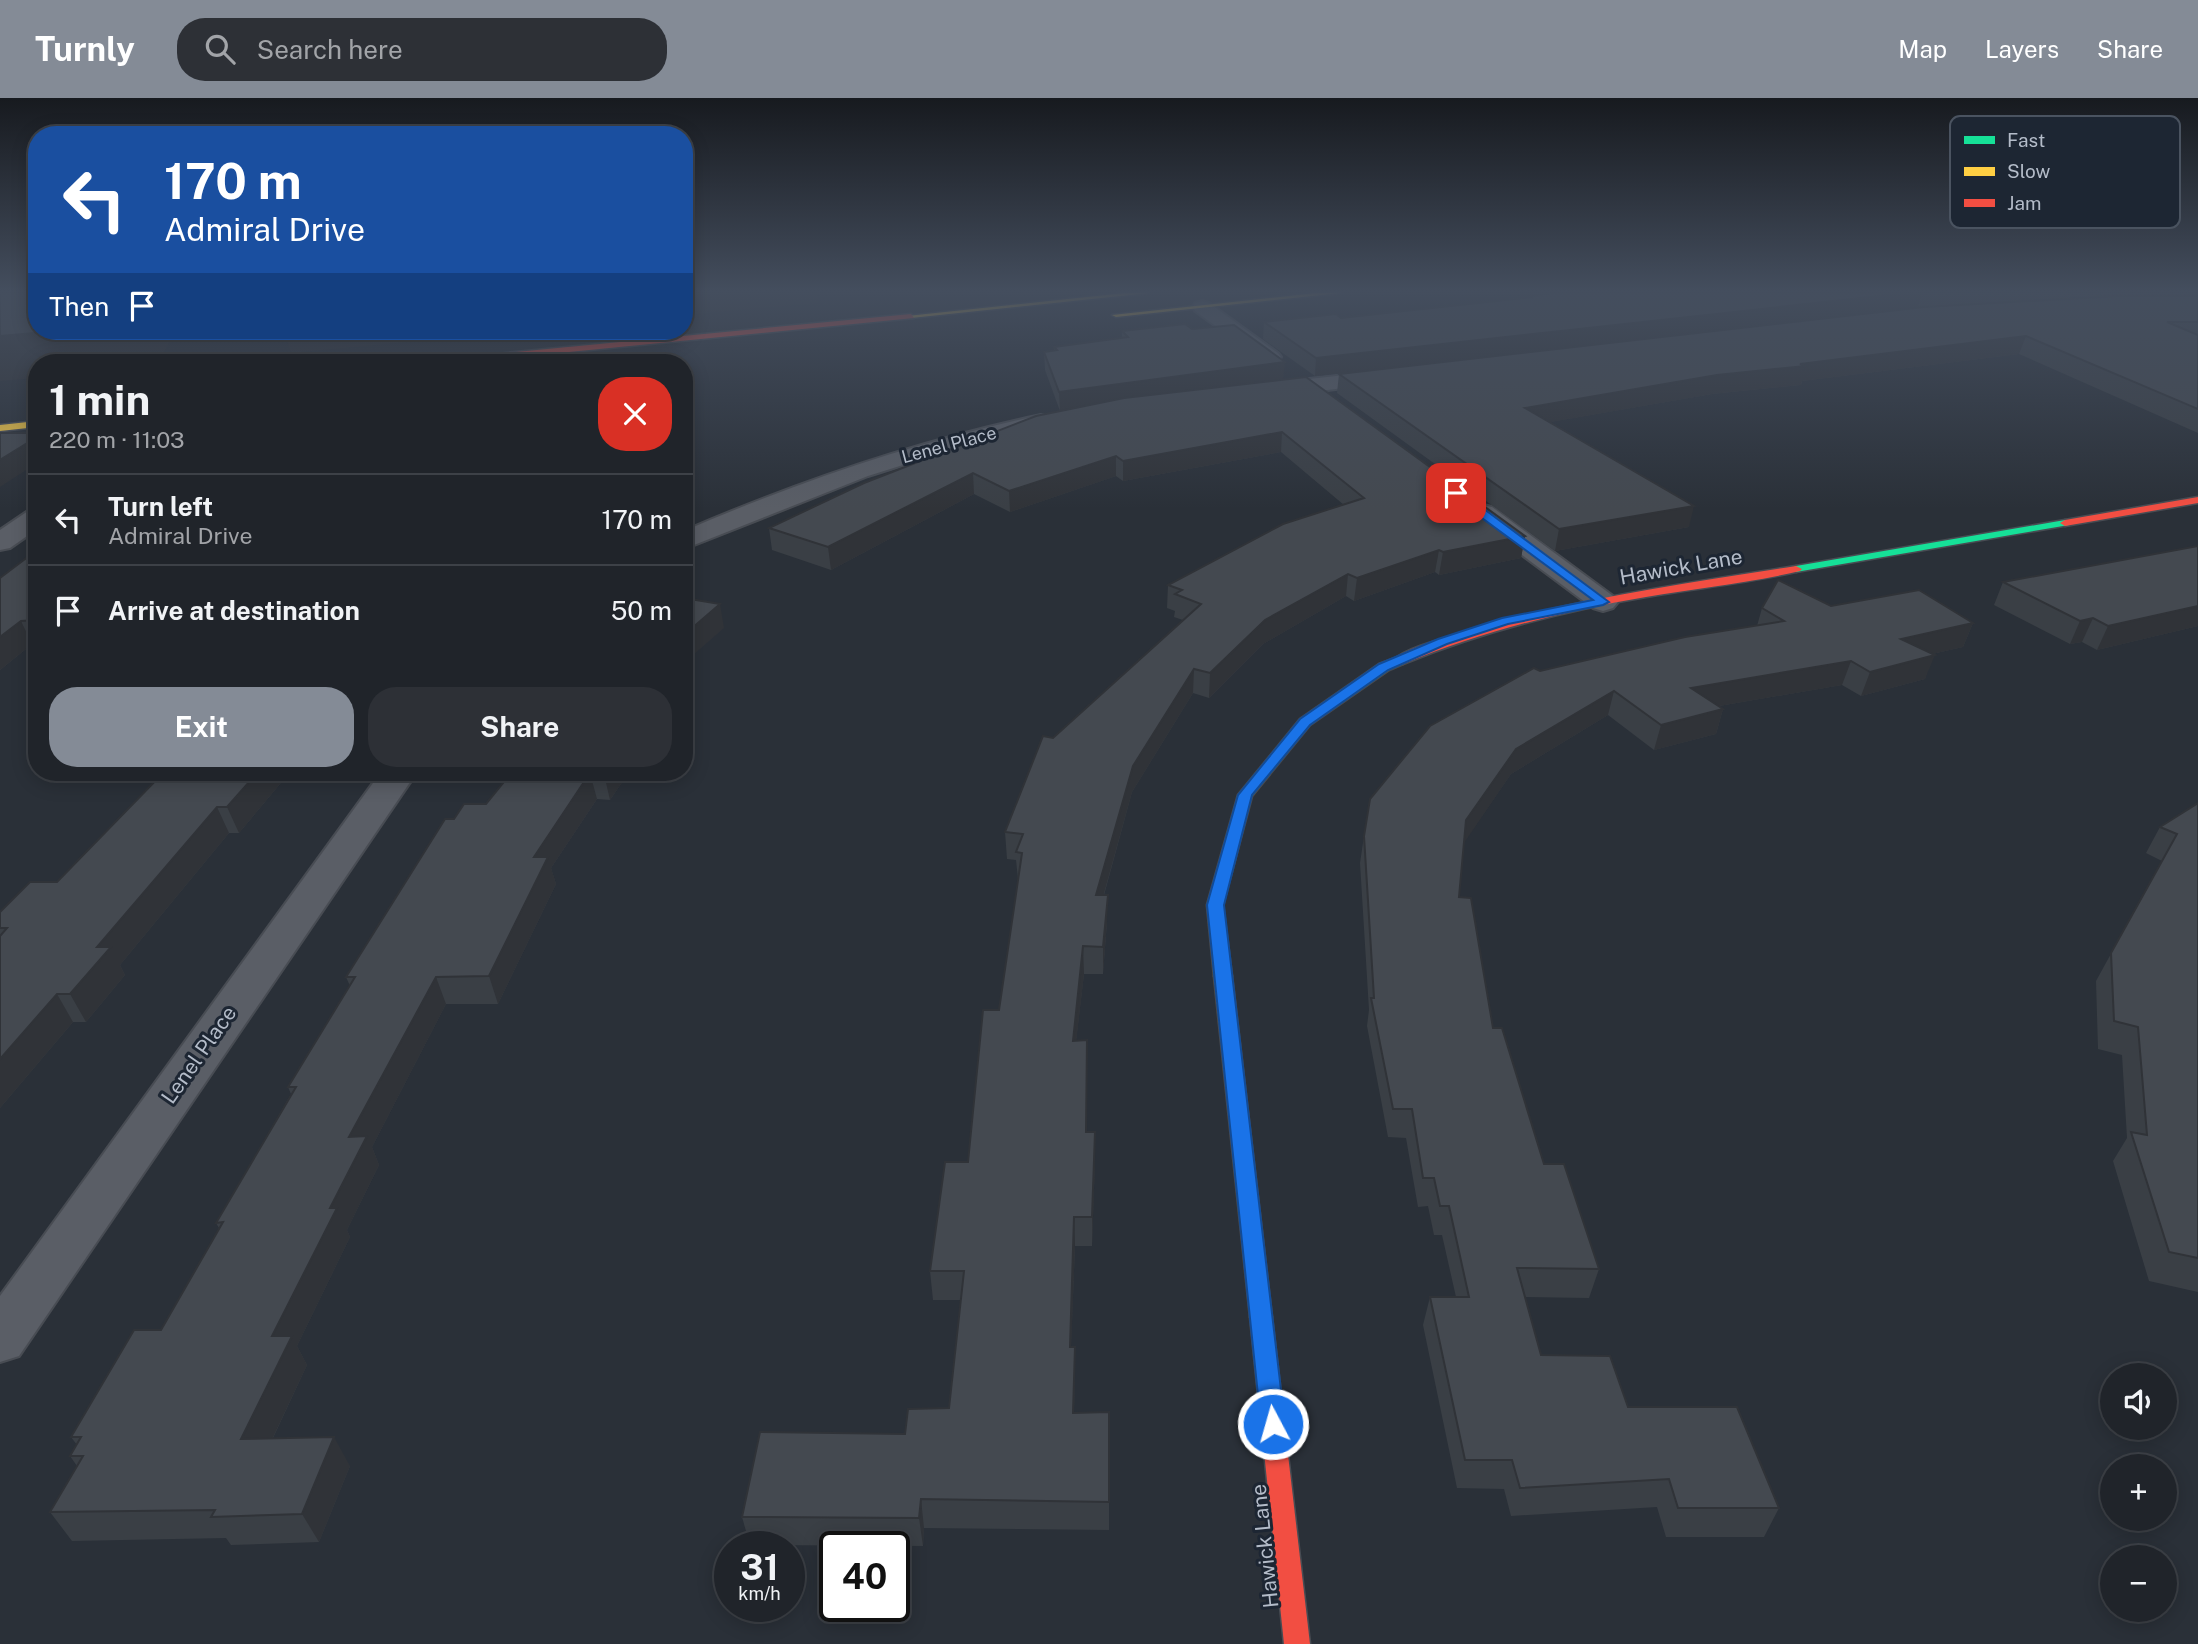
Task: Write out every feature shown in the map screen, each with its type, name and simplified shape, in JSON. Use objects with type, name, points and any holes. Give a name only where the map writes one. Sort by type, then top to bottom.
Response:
[{"type":"street","points":[[1282,365],[1336,405]]},
{"type":"street","points":[[1242,393],[1404,374]]},
{"type":"street","name":"Lenel Place","points":[[693,537],[832,478],[923,450],[1069,417]]},
{"type":"street","points":[[0,428],[28,425]]},
{"type":"street","name":"Hawick Lane","points":[[1297,1644],[1215,905],[1245,795],[1305,722],[1384,667],[1443,641],[1506,621],[2198,500]]},
{"type":"street","points":[[1469,503],[1603,602]]},
{"type":"street","points":[[0,542],[28,523]]},
{"type":"street","name":"Lenel Place","points":[[0,1339],[393,781]]},
{"type":"building","points":[[1049,365],[1261,365],[1059,392]]},
{"type":"building","points":[[1416,365],[1806,366],[1717,375],[1525,408],[1694,506],[1559,529],[1339,374]]},
{"type":"building","points":[[2095,365],[2198,365],[2198,409]]},
{"type":"building","points":[[1306,377],[1525,536],[1443,552],[1439,550],[1357,578],[1348,574],[1265,620],[1210,673],[1194,669],[1133,766],[1096,895],[1108,895],[1103,947],[1083,946],[1073,1041],[1087,1040],[1086,1132],[1095,1132],[1092,1217],[1074,1217],[1070,1347],[1075,1347],[1073,1413],[1109,1412],[1109,1502],[921,1499],[919,1518],[742,1517],[760,1432],[905,1434],[908,1409],[949,1408],[964,1271],[930,1271],[945,1162],[968,1162],[983,1010],[999,1010],[1022,853],[1016,852],[1023,834],[1005,832],[1043,736],[1053,738],[1201,604],[1175,594],[1182,590],[1168,585],[1283,524],[1364,498],[1282,432],[1123,461],[1116,456],[1009,491],[973,473],[828,547],[769,528],[864,483],[1036,416],[1124,398]]},
{"type":"building","points":[[0,433],[28,433],[28,443],[0,460]]},
{"type":"building","points":[[2198,546],[2198,606],[2108,626],[2093,618],[2080,621],[2003,582]]},
{"type":"building","points":[[28,557],[28,621],[21,621],[0,637],[0,578]]},
{"type":"building","points":[[1778,580],[1831,606],[1919,590],[1973,623],[1901,639],[1935,655],[1870,672],[1851,661],[1691,688],[1723,709],[1661,725],[1614,691],[1516,749],[1466,820],[1459,897],[1471,898],[1493,1028],[1502,1028],[1544,1164],[1564,1164],[1599,1269],[1517,1268],[1541,1355],[1610,1356],[1628,1407],[1737,1407],[1779,1508],[1678,1508],[1669,1479],[1520,1488],[1512,1460],[1465,1460],[1430,1297],[1469,1297],[1449,1206],[1440,1206],[1434,1178],[1423,1178],[1412,1109],[1393,1109],[1371,998],[1374,998],[1364,836],[1370,799],[1430,726],[1534,668],[1540,671],[1685,637],[1784,621],[1762,608]]},
{"type":"building","points":[[693,600],[720,604],[693,627]]},
{"type":"building","points":[[155,781],[250,781],[227,807],[217,807],[97,947],[111,947],[70,994],[57,994],[0,1059],[0,936],[7,928],[0,928],[0,912],[30,882],[57,882]]},
{"type":"building","points":[[505,781],[585,781],[534,857],[548,857],[489,976],[436,977],[349,1137],[367,1136],[330,1208],[337,1208],[272,1336],[292,1336],[241,1439],[334,1437],[302,1514],[211,1517],[215,1510],[50,1512],[83,1456],[70,1456],[81,1437],[71,1437],[134,1330],[161,1330],[223,1222],[216,1223],[296,1087],[288,1087],[355,977],[346,977],[445,819],[454,819],[464,804],[486,804]]},
{"type":"building","points":[[2198,803],[2198,1258],[2169,1252],[2131,1132],[2147,1135],[2138,1027],[2114,1021],[2111,953],[2177,834],[2160,827]]},
{"type":"traffic: fast","points":[[1796,569],[2065,523]]},
{"type":"traffic: fast","points":[[1223,976],[1215,905],[1245,795],[1305,722],[1384,667],[1398,661]]},
{"type":"traffic: slow","points":[[0,428],[28,425]]},
{"type":"traffic: slow","points":[[1223,976],[1261,1317]]},
{"type":"traffic: jam","points":[[2065,523],[2198,500]]},
{"type":"traffic: jam","points":[[1398,661],[1445,642],[1544,614],[1644,594],[1796,569]]},
{"type":"traffic: jam","points":[[1261,1317],[1297,1644]]},
{"type":"route","points":[[1273,1424],[1215,905],[1245,795],[1305,722],[1384,667],[1443,641],[1506,621],[1603,602],[1456,493]]}]
